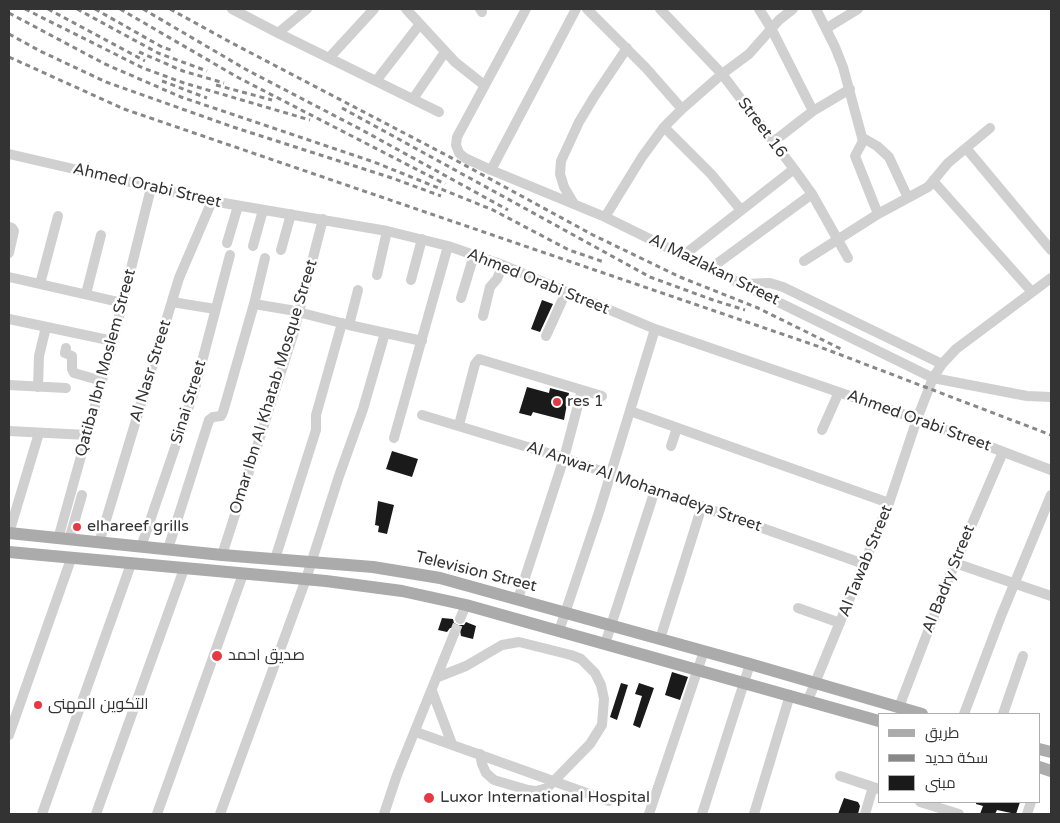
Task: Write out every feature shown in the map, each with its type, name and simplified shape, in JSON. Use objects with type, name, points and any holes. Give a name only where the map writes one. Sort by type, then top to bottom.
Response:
[{"type":"main road","name":"Television Street","points":[[9,533],[222,555],[406,571],[472,586],[919,713]]},
{"type":"main road","points":[[9,553],[306,579],[402,591],[466,605],[878,721]]},
{"type":"main road","points":[[286,578],[290,560]]},
{"type":"main road","points":[[466,605],[472,586]]},
{"type":"street","points":[[232,9],[278,34],[439,112]]},
{"type":"street","points":[[278,34],[307,9]]},
{"type":"street","points":[[328,58],[374,9]]},
{"type":"street","points":[[408,10],[445,52],[484,85],[526,9]]},
{"type":"street","points":[[491,170],[576,9]]},
{"type":"street","points":[[587,9],[627,48],[682,109]]},
{"type":"street","name":"Street 16","points":[[660,9],[722,74],[794,169],[812,194],[848,258]]},
{"type":"street","points":[[759,9],[771,28],[814,111]]},
{"type":"street","points":[[605,217],[642,157],[664,127],[722,74],[749,54],[771,28],[793,9]]},
{"type":"street","points":[[816,9],[844,67],[863,138],[863,145],[855,156],[878,214]]},
{"type":"street","points":[[826,28],[858,9]]},
{"type":"street","points":[[376,81],[420,24]]},
{"type":"street","points":[[574,204],[564,187],[560,174],[561,161],[594,96],[627,48]]},
{"type":"street","points":[[414,99],[445,52]]},
{"type":"street","name":"Al Mazlakan Street","points":[[484,85],[457,137],[456,145],[465,158],[605,217],[933,378],[1027,396],[1048,395]]},
{"type":"street","points":[[773,142],[814,111],[850,89]]},
{"type":"street","points":[[664,127],[711,174],[741,210]]},
{"type":"street","points":[[804,261],[878,214],[922,191],[934,182],[948,163],[990,128]]},
{"type":"street","points":[[863,138],[877,146],[889,157],[908,198]]},
{"type":"street","points":[[966,148],[1051,250]]},
{"type":"street","name":"Ahmed Orabi Street","points":[[9,154],[212,201],[387,230],[448,246],[504,265],[655,329],[917,419],[1051,470]]},
{"type":"street","points":[[684,255],[794,169]]},
{"type":"street","points":[[934,182],[1032,292]]},
{"type":"street","name":"Qatiba Ibn Moslem Street","points":[[64,539],[87,435],[152,188]]},
{"type":"street","points":[[711,268],[812,194]]},
{"type":"street","name":"Al Nasr Street","points":[[99,543],[172,302],[187,258],[212,201]]},
{"type":"street","points":[[227,243],[238,206]]},
{"type":"street","points":[[252,246],[263,210]]},
{"type":"street","points":[[281,250],[291,214]]},
{"type":"street","points":[[40,284],[58,216]]},
{"type":"street","name":"Omar Ibn Al Khatab Mosque Street","points":[[222,555],[299,312],[324,219]]},
{"type":"street","points":[[9,227],[14,231],[9,253]]},
{"type":"street","points":[[377,276],[387,230]]},
{"type":"street","points":[[86,294],[101,235]]},
{"type":"street","points":[[411,280],[422,239]]},
{"type":"street","points":[[394,438],[448,246]]},
{"type":"street","name":"Sinai Street","points":[[141,547],[194,392],[230,255]]},
{"type":"street","points":[[461,298],[474,255]]},
{"type":"street","points":[[168,549],[209,420],[213,417],[221,416],[223,412],[254,304],[264,258]]},
{"type":"street","points":[[483,316],[492,284],[497,279],[504,265]]},
{"type":"street","points":[[9,277],[123,303]]},
{"type":"street","name":"Al Tawab Street","points":[[808,700],[889,503],[933,378],[942,364],[956,349],[1051,278]]},
{"type":"street","points":[[743,284],[770,283],[783,286],[942,364]]},
{"type":"street","points":[[275,559],[316,430],[316,415],[358,290]]},
{"type":"street","points":[[546,336],[566,292]]},
{"type":"street","points":[[172,302],[215,309]]},
{"type":"street","points":[[254,304],[299,312],[422,341]]},
{"type":"street","points":[[9,319],[113,341]]},
{"type":"street","points":[[38,386],[39,356],[46,327]]},
{"type":"street","points":[[559,631],[611,474],[655,329]]},
{"type":"street","points":[[220,814],[306,579],[363,409],[385,333]]},
{"type":"street","points":[[66,348],[65,353],[72,356],[72,369],[74,373],[102,381]]},
{"type":"street","points":[[459,425],[474,364],[479,359],[602,396]]},
{"type":"street","points":[[9,385],[66,388]]},
{"type":"street","points":[[518,599],[564,458],[582,390]]},
{"type":"street","points":[[822,430],[839,392]]},
{"type":"street","points":[[630,411],[889,503]]},
{"type":"street","name":"Al Anwar Al Mohamadeya Street","points":[[422,415],[564,458],[864,564]]},
{"type":"street","points":[[671,446],[677,428]]},
{"type":"street","points":[[9,431],[87,435]]},
{"type":"street","points":[[9,533],[39,433]]},
{"type":"street","name":"Al Badry Street","points":[[899,707],[955,563],[1003,452]]},
{"type":"street","points":[[605,644],[655,490]]},
{"type":"street","points":[[9,495],[20,498]]},
{"type":"street","points":[[964,713],[1051,495]]},
{"type":"street","points":[[64,539],[82,496]]},
{"type":"street","points":[[660,639],[702,506]]},
{"type":"street","points":[[9,735],[71,558]]},
{"type":"street","points":[[955,563],[1051,596]]},
{"type":"street","points":[[42,814],[131,564]]},
{"type":"street","points":[[96,814],[184,569]]},
{"type":"street","points":[[157,814],[243,574]]},
{"type":"street","points":[[460,619],[466,605]]},
{"type":"street","points":[[798,608],[840,622]]},
{"type":"street","points":[[384,814],[397,776],[454,634]]},
{"type":"street","points":[[438,677],[466,666],[510,642],[519,642],[571,654],[581,659],[595,673],[601,685],[604,699],[602,724],[590,744],[547,788],[536,791],[528,790],[494,780],[486,773],[480,754]]},
{"type":"street","points":[[649,814],[704,651]]},
{"type":"street","points":[[1003,713],[1023,656]]},
{"type":"street","points":[[702,814],[750,664]]},
{"type":"street","points":[[432,691],[452,744]]},
{"type":"street","points":[[754,814],[790,695]]},
{"type":"street","points":[[416,732],[609,801]]},
{"type":"street","points":[[840,776],[876,788],[864,814]]},
{"type":"street","points":[[923,803],[947,812],[959,814]]},
{"type":"building","points":[[542,300],[553,304],[540,332],[531,329]]},
{"type":"building","points":[[527,387],[549,393],[550,388],[569,393],[564,420],[533,412],[531,416],[519,413]]},
{"type":"building","points":[[392,451],[418,459],[412,477],[386,469]]},
{"type":"building","points":[[378,501],[394,505],[387,534],[378,532],[379,526],[375,525]]},
{"type":"building","points":[[442,618],[453,619],[454,623],[458,625],[464,625],[466,622],[476,626],[473,639],[461,636],[460,630],[456,628],[450,628],[447,632],[438,630]]},
{"type":"building","points":[[672,672],[688,677],[680,700],[665,695]]},
{"type":"building","points":[[621,683],[628,685],[617,720],[610,717]]},
{"type":"building","points":[[639,683],[654,688],[640,728],[633,725],[642,696],[635,694]]},
{"type":"building","points":[[844,798],[858,802],[860,806],[858,814],[838,814]]},
{"type":"building","points":[[1020,803],[1016,814],[997,810],[995,814],[980,814],[983,806],[976,804]]},
{"type":"tunnel","points":[[454,634],[460,619]]},
{"type":"railway","points":[[25,9],[143,68],[184,83],[310,120]]},
{"type":"railway","points":[[48,9],[145,61]]},
{"type":"railway","points":[[77,9],[158,53],[207,71]]},
{"type":"railway","points":[[95,9],[162,47],[174,51]]},
{"type":"railway","points":[[120,9],[239,78],[445,184]]},
{"type":"railway","points":[[143,9],[247,70],[508,210]]},
{"type":"railway","points":[[170,9],[593,235],[680,277],[758,308],[843,350]]},
{"type":"railway","points":[[9,13],[105,64],[181,97],[374,162],[493,210],[569,250],[604,262]]},
{"type":"railway","points":[[9,34],[106,82],[233,127],[392,178],[441,196]]},
{"type":"railway","points":[[139,52],[183,71],[224,83]]},
{"type":"railway","points":[[9,57],[124,109],[820,347],[1051,435]]},
{"type":"railway","points":[[162,81],[207,98]]},
{"type":"railway","points":[[216,85],[272,100]]},
{"type":"railway","points":[[342,108],[650,277],[745,310]]},
{"type":"place","name":"res 1","points":[[557,402]]},
{"type":"place","name":"elhareef grills","points":[[77,527]]},
{"type":"place","name":"صديق احمد","points":[[217,656]]},
{"type":"place","name":"التكوين المهنى","points":[[38,705]]},
{"type":"place","name":"Luxor International Hospital","points":[[429,798]]}]
